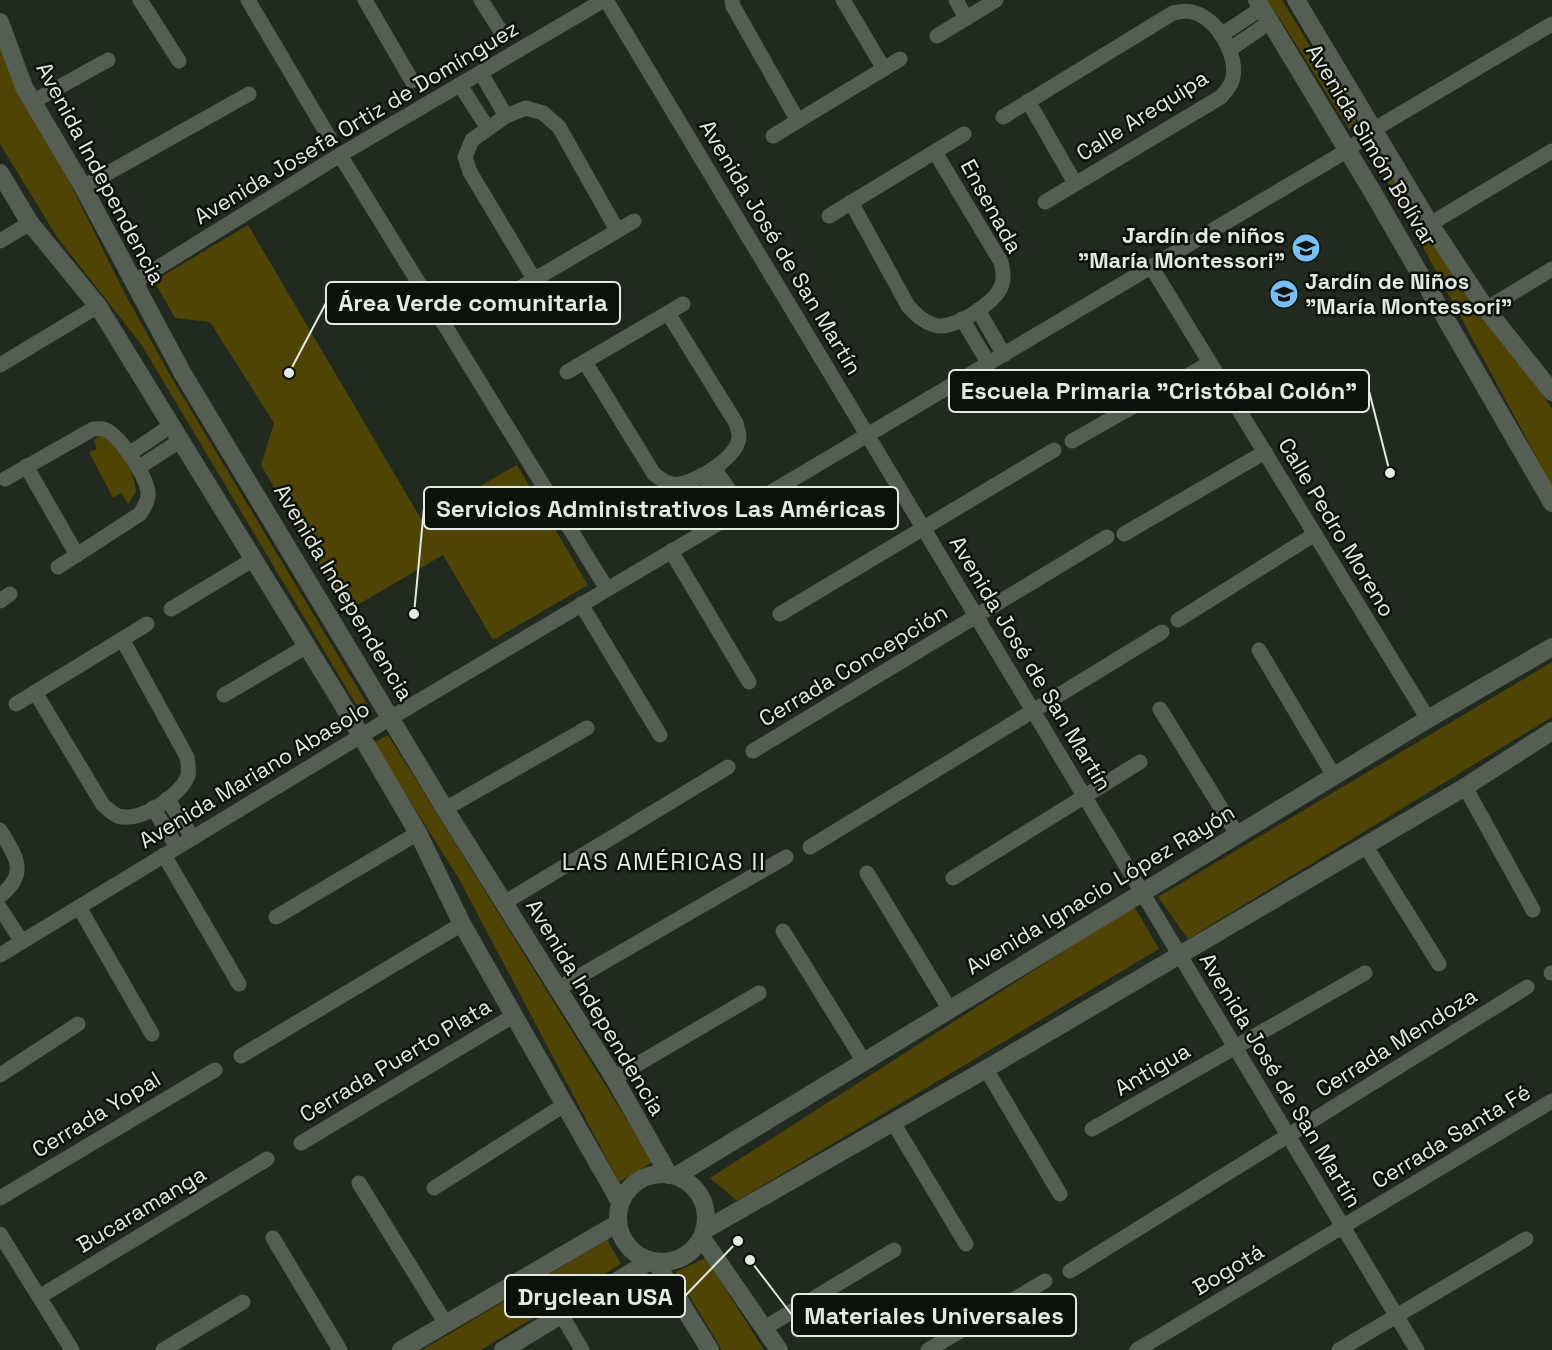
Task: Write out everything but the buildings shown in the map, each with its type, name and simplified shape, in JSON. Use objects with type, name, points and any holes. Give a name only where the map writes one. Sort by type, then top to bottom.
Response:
[{"type":"main road","name":"Avenida Simón Bolívar","points":[[1298,1],[1430,224],[1486,309],[1552,392]]},
{"type":"main road","name":"Avenida Simón Bolívar","points":[[1263,10],[1348,150],[1552,503]]},
{"type":"main road","name":"Avenida Independencia","points":[[0,22],[32,102],[82,187],[183,374],[392,717],[445,809],[559,988],[673,1175]]},
{"type":"main road","points":[[0,173],[30,223],[98,306],[307,646],[418,833],[462,924],[620,1202]]},
{"type":"main road","name":"Avenida Ignacio López Rayón","points":[[673,1175],[1428,718],[1552,647]]},
{"type":"main road","points":[[703,1234],[894,1124],[1551,734]]},
{"type":"main road","points":[[654,1175],[673,1175],[688,1182],[704,1203],[703,1234],[694,1250],[683,1258],[670,1262],[653,1262],[634,1253],[623,1239],[618,1223],[620,1202],[628,1189],[640,1180],[654,1175]]},
{"type":"main road","points":[[401,1350],[618,1223]]},
{"type":"main road","points":[[703,1234],[779,1350]]},
{"type":"main road","points":[[503,1350],[653,1262]]},
{"type":"main road","points":[[653,1262],[710,1350]]},
{"type":"street","points":[[140,0],[179,61]]},
{"type":"street","points":[[248,0],[329,137]]},
{"type":"street","points":[[364,0],[412,81]]},
{"type":"street","points":[[481,0],[500,30]]},
{"type":"street","name":"Avenida Josefa Ortiz de Domínguez","points":[[132,283],[340,155],[605,0]]},
{"type":"street","name":"Avenida José de San Martín","points":[[605,0],[1417,1350]]},
{"type":"street","points":[[732,0],[733,6],[798,121]]},
{"type":"street","points":[[843,0],[884,69]]},
{"type":"street","points":[[956,0],[966,18]]},
{"type":"street","points":[[937,36],[996,0]]},
{"type":"street","points":[[1221,35],[1263,10]]},
{"type":"street","name":"Calle Arequipa","points":[[1229,50],[1263,10]]},
{"type":"street","name":"Calle Arequipa","points":[[1003,117],[1173,13],[1191,11],[1200,14],[1221,35],[1229,50],[1232,83],[1221,97],[1045,202]]},
{"type":"street","name":"Avenida Mariano Abasolo","points":[[1,952],[22,942],[392,717],[867,434],[1152,268],[1348,150],[1374,130],[1552,24]]},
{"type":"street","points":[[773,136],[900,59]]},
{"type":"street","points":[[32,102],[108,60]]},
{"type":"street","points":[[481,72],[506,116]]},
{"type":"street","points":[[460,85],[487,127]]},
{"type":"street","points":[[82,187],[249,93]]},
{"type":"street","name":"Calle Arequipa","points":[[1028,101],[1075,183]]},
{"type":"street","points":[[534,279],[470,172],[465,157],[472,140],[487,127],[526,108],[543,113],[559,127],[617,230]]},
{"type":"street","name":"Ensenada","points":[[829,216],[964,135]]},
{"type":"street","points":[[1430,224],[1552,151]]},
{"type":"street","name":"Ensenada","points":[[851,202],[908,306],[921,319],[936,326],[962,319],[978,310],[996,296],[1001,287],[1004,277],[1001,262],[935,152]]},
{"type":"street","points":[[340,155],[607,589]]},
{"type":"street","points":[[508,295],[633,220]]},
{"type":"street","points":[[0,241],[30,223]]},
{"type":"street","name":"Calle Pedro Moreno","points":[[1152,268],[1428,718]]},
{"type":"street","points":[[1486,309],[1552,269]]},
{"type":"street","points":[[567,372],[682,304]]},
{"type":"street","points":[[0,365],[98,306]]},
{"type":"street","points":[[978,310],[1004,355]]},
{"type":"street","points":[[585,362],[654,474],[665,482],[678,485],[708,472],[733,452],[739,437],[736,423],[668,313]]},
{"type":"street","points":[[962,319],[989,364]]},
{"type":"street","points":[[1072,441],[1210,363]]},
{"type":"street","points":[[5,479],[93,429],[105,429],[129,454],[138,468],[148,491],[146,504],[140,513],[58,567]]},
{"type":"street","points":[[129,454],[176,433]]},
{"type":"street","points":[[138,468],[176,433]]},
{"type":"street","points":[[780,614],[1054,450]]},
{"type":"street","points":[[1124,534],[1265,452]]},
{"type":"street","points":[[26,466],[77,555]]},
{"type":"street","points":[[708,472],[736,512]]},
{"type":"street","points":[[1178,620],[1315,534]]},
{"type":"street","name":"Cerrada Concepción","points":[[753,751],[1107,537]]},
{"type":"street","points":[[671,551],[749,682]]},
{"type":"street","points":[[171,609],[254,559]]},
{"type":"street","points":[[581,604],[660,735]]},
{"type":"street","points":[[16,704],[147,624]]},
{"type":"street","points":[[810,848],[1162,632]]},
{"type":"street","points":[[35,692],[103,805],[118,816],[135,817],[153,808],[181,788],[188,774],[187,757],[122,639]]},
{"type":"street","points":[[224,695],[307,646]]},
{"type":"street","points":[[1259,651],[1334,776]]},
{"type":"street","points":[[1160,709],[1237,834]]},
{"type":"street","points":[[445,809],[587,728]]},
{"type":"street","points":[[953,878],[1140,762]]},
{"type":"street","points":[[504,903],[728,767]]},
{"type":"street","points":[[1465,787],[1533,910]]},
{"type":"street","points":[[167,799],[193,838]]},
{"type":"street","points":[[153,808],[171,851],[239,984]]},
{"type":"street","points":[[0,830],[16,857],[18,874],[11,888],[0,897]]},
{"type":"street","points":[[276,917],[418,833]]},
{"type":"street","points":[[1365,845],[1439,964]]},
{"type":"street","points":[[559,988],[786,857]]},
{"type":"street","points":[[867,873],[949,1008]]},
{"type":"street","points":[[79,907],[152,1034]]},
{"type":"street","points":[[0,908],[22,942]]},
{"type":"street","points":[[241,1056],[462,924]]},
{"type":"street","points":[[783,931],[863,1060]]},
{"type":"street","name":"Antigua","points":[[1092,1129],[1365,973]]},
{"type":"street","name":"Cerrada Mendoza","points":[[1070,1271],[1527,987]]},
{"type":"street","points":[[614,1078],[759,993]]},
{"type":"street","name":"Cerrada Puerto Plata","points":[[301,1143],[513,1016]]},
{"type":"street","points":[[0,1075],[78,1024]]},
{"type":"street","points":[[986,1069],[1060,1194]]},
{"type":"street","name":"Cerrada Yopal","points":[[0,1198],[215,1070]]},
{"type":"street","name":"Cerrada Santa Fé","points":[[1343,1227],[1552,1101]]},
{"type":"street","points":[[434,1188],[564,1105]]},
{"type":"street","points":[[894,1124],[966,1244]]},
{"type":"street","name":"Bucaramanga","points":[[39,1297],[267,1159]]},
{"type":"street","points":[[359,1183],[446,1324]]},
{"type":"street","name":"Bogotá","points":[[1137,1350],[1343,1227]]},
{"type":"street","points":[[0,1234],[72,1350]]},
{"type":"street","points":[[273,1238],[340,1350]]},
{"type":"street","points":[[1340,1350],[1526,1239]]},
{"type":"street","points":[[766,1327],[894,1250]]},
{"type":"street","points":[[928,1350],[1045,1281]]},
{"type":"street","points":[[163,1350],[243,1302]]},
{"type":"street","points":[[561,1314],[582,1350]]},
{"type":"shaded area","points":[[1268,0],[1282,0],[1357,123],[1349,129]]},
{"type":"shaded area","points":[[0,44],[13,82],[69,181],[124,292],[170,375],[369,707],[369,714],[360,711],[141,344],[57,237],[0,144]]},
{"type":"shaded area","points":[[1380,142],[1552,409],[1552,486],[1370,149]]},
{"type":"shaded area","points":[[248,225],[421,519],[517,465],[588,585],[493,640],[443,555],[347,611],[261,465],[274,423],[210,322],[175,318],[154,281]]},
{"type":"shaded area","points":[[102,434],[120,452],[133,475],[136,492],[128,504],[121,493],[113,498],[89,452],[97,449],[94,440]]},
{"type":"shaded area","points":[[1552,662],[1552,717],[1188,939],[1158,897]]},
{"type":"shaded area","points":[[388,735],[653,1162],[619,1182],[458,877],[373,743]]},
{"type":"shaded area","points":[[1134,906],[1159,949],[737,1201],[710,1178]]},
{"type":"shaded area","points":[[607,1240],[621,1264],[481,1350],[422,1350]]},
{"type":"shaded area","points":[[706,1258],[764,1350],[722,1350],[675,1272]]},
{"type":"place","name":"Jardín de niños \"María Montessori\"","points":[[1306,248]]},
{"type":"place","name":"Jardín de Niños \"María Montessori\"","points":[[1284,294]]},
{"type":"place","name":"Área Verde comunitaria","points":[[289,373]]},
{"type":"place","name":"Escuela Primaria \"Cristóbal Colón\"","points":[[1390,473]]},
{"type":"place","name":"Servicios Administrativos Las Américas","points":[[414,614]]},
{"type":"place","name":"Dryclean USA","points":[[738,1241]]},
{"type":"place","name":"Materiales Universales","points":[[750,1260]]},
{"type":"district","name":"LAS AMÉRICAS II","points":[[664,861]]}]
